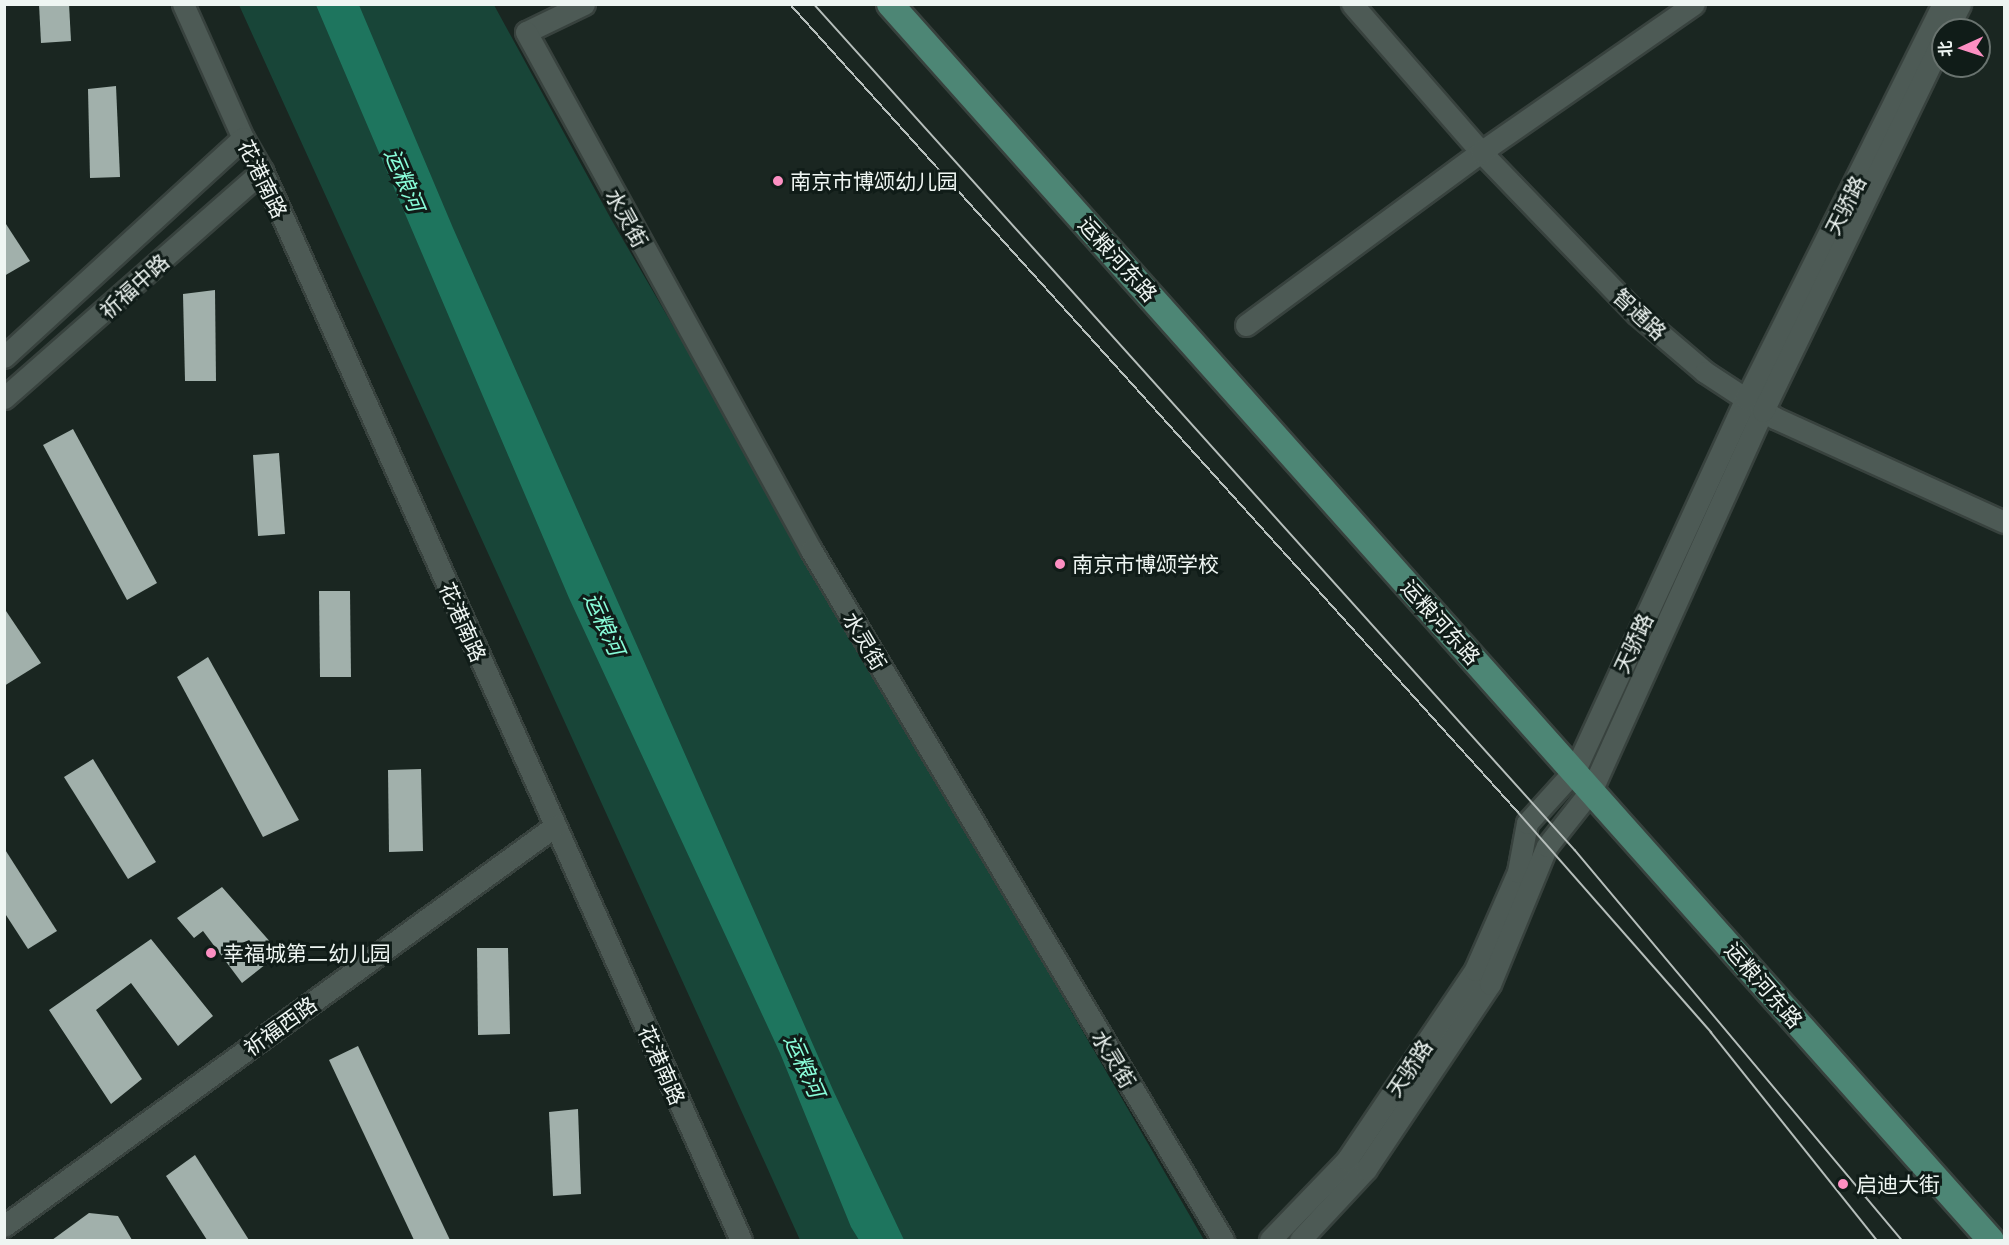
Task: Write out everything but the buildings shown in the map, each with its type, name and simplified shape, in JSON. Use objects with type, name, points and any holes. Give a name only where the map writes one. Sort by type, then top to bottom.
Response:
[{"type":"main road","name":"运粮河东路","points":[[890,4],[1592,789],[1991,1240]]},
{"type":"street","name":"花港南路","points":[[183,4],[243,138],[262,171],[741,1240]]},
{"type":"street","name":"水灵街","points":[[584,4],[526,32],[811,550],[1223,1240]]},
{"type":"street","name":"智通路","points":[[1352,4],[1481,152],[1637,314],[1705,372],[1755,405],[2004,522]]},
{"type":"street","points":[[1246,325],[1481,152],[1694,4]]},
{"type":"street","name":"天骄路","points":[[1300,1240],[1366,1169],[1490,984],[1546,846],[1592,789],[1755,405],[1942,4]]},
{"type":"street","points":[[1953,18],[1960,4]]},
{"type":"street","name":"天骄路","points":[[1270,1240],[1347,1160],[1475,970],[1518,872],[1527,823],[1575,770],[1755,405],[1931,62]]},
{"type":"street","name":"祈福中路","points":[[4,357],[243,138]]},
{"type":"street","name":"祈福中路","points":[[4,398],[262,171]]},
{"type":"street","name":"祈福西路","points":[[4,1226],[555,826]]},
{"type":"shaded area","points":[[239,5],[494,5],[611,219],[1204,1240],[800,1240]]},
{"type":"water","name":"运粮河","points":[[316,5],[359,5],[453,228],[833,1090],[904,1240],[859,1240],[851,1227],[780,1053],[569,598]]},
{"type":"tram line","points":[[790,4],[1518,812],[1711,1032],[1877,1240]]},
{"type":"tram line","points":[[814,4],[1575,850],[1902,1240]]},
{"type":"place","name":"南京市博颂幼儿园","points":[[778,181]]},
{"type":"place","name":"南京市博颂学校","points":[[1060,564]]},
{"type":"place","name":"幸福城第二幼儿园","points":[[211,953]]},
{"type":"place","name":"启迪大街","points":[[1843,1184]]}]
